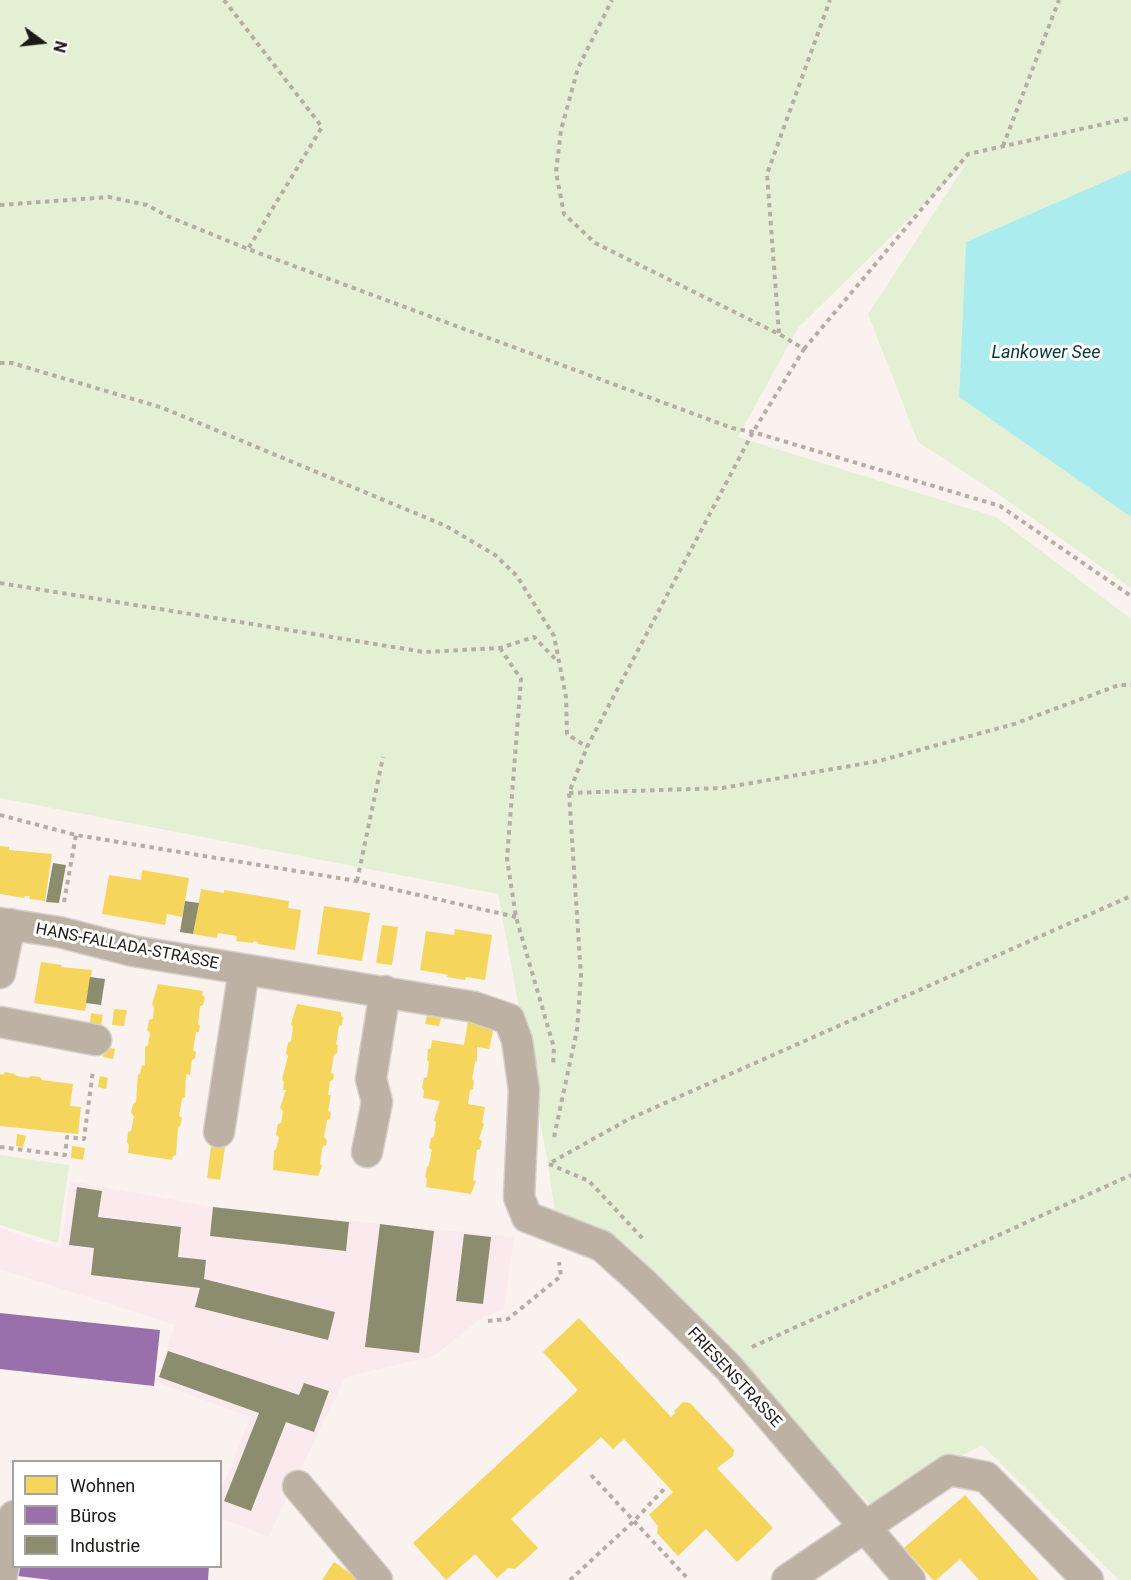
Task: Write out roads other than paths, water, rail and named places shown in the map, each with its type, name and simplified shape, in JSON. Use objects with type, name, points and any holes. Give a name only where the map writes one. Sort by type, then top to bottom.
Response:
[{"type":"street","name":"HANS-FALLADA-STRASSE","points":[[0,973],[5,924],[59,932],[133,951],[385,991],[474,1008],[509,1019],[517,1040],[524,1090],[519,1197],[527,1217]]},
{"type":"street","points":[[219,1132],[244,970]]},
{"type":"street","points":[[367,1152],[377,1102],[371,1079],[385,991]]},
{"type":"street","points":[[0,1022],[96,1040]]},
{"type":"street","name":"FRIESENSTRASSE","points":[[527,1217],[602,1246],[642,1282],[728,1367],[910,1580]]},
{"type":"street","points":[[787,1580],[949,1470],[986,1477],[1088,1580]]},
{"type":"street","points":[[298,1486],[377,1580]]},
{"type":"street","points":[[1,1580],[12,1526]]},
{"type":"water","name":"Lankower See","points":[[1131,170],[1131,517],[959,397],[966,242]]}]
